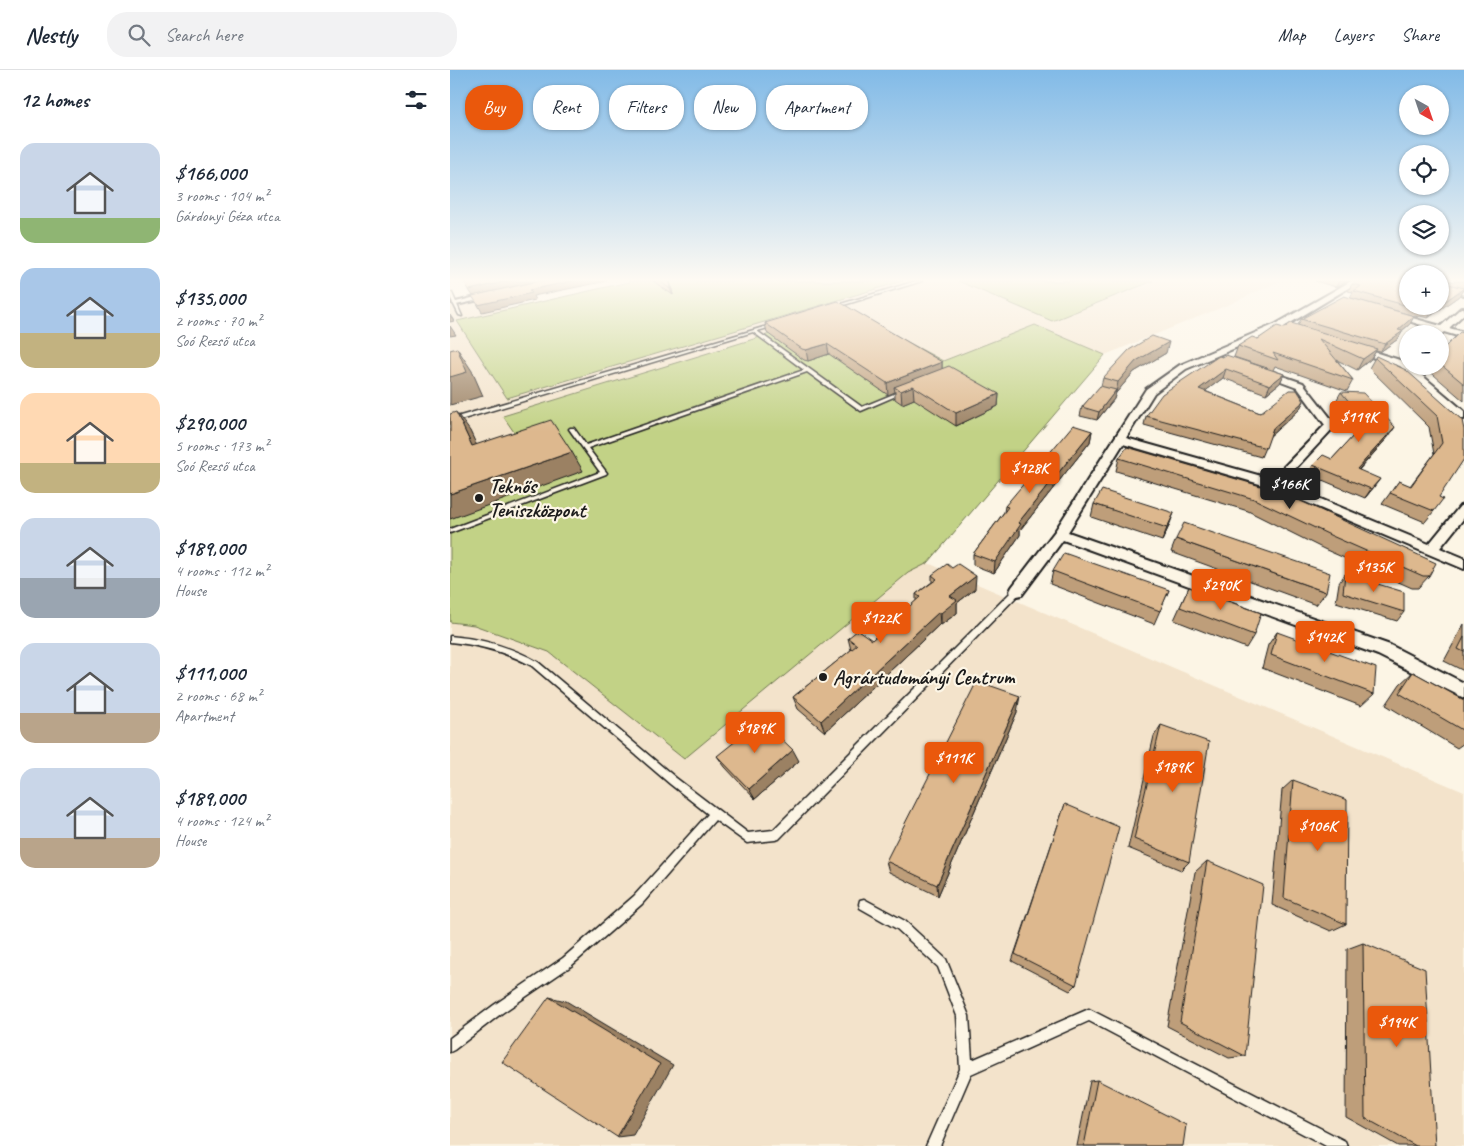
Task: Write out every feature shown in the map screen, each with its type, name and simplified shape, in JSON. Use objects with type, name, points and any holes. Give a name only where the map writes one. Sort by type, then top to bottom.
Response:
[{"type":"street","points":[[1017,591],[1060,534],[1150,391],[1183,367],[1211,354],[1273,331]]},
{"type":"street","points":[[1449,332],[1464,335]]},
{"type":"street","points":[[1346,346],[1399,360]]},
{"type":"street","points":[[1211,354],[1229,360]]},
{"type":"street","points":[[1256,369],[1300,385],[1331,425],[1274,484]]},
{"type":"street","points":[[1419,375],[1464,416]]},
{"type":"street","points":[[1119,438],[1274,484],[1464,564]]},
{"type":"street","points":[[1432,549],[1464,508]]},
{"type":"street","points":[[1060,534],[1384,650],[1464,691]]},
{"type":"lane","points":[[450,421],[753,331]]},
{"type":"lane","points":[[754,331],[861,409],[906,391]]},
{"type":"lane","points":[[585,447],[809,370]]},
{"type":"lane","points":[[450,531],[604,473],[572,429]]},
{"type":"lane","points":[[450,639],[479,641],[517,653],[535,664],[673,781],[747,838],[775,835],[1017,591]]},
{"type":"lane","points":[[450,1046],[498,1009],[567,962],[638,900],[715,813]]},
{"type":"lane","points":[[864,904],[901,925],[942,962],[963,1016],[966,1069],[933,1146]]},
{"type":"lane","points":[[966,1069],[1089,1015],[1340,1146]]},
{"type":"shaded area","name":"Agrártudományi Centrum","points":[[450,331],[1163,331],[1105,355],[928,563],[1464,792],[1464,1146],[450,1146]]},
{"type":"green space","points":[[464,331],[733,331],[507,398]]},
{"type":"green space","points":[[779,331],[888,331],[943,361],[1019,331],[1049,331],[1105,355],[928,563],[908,573],[684,759],[549,652],[474,625],[450,622],[450,482],[529,454],[503,416]]},
{"type":"building","points":[[777,331],[890,331],[942,362],[887,383],[827,344],[806,350]]},
{"type":"building","points":[[1269,331],[1318,331],[1377,349],[1363,359],[1319,339],[1353,380],[1273,353],[1278,360],[1238,346],[1252,337],[1258,339]]},
{"type":"building","points":[[1342,331],[1399,331],[1399,334],[1385,344]]},
{"type":"building","points":[[1460,332],[1464,333],[1464,384],[1449,372],[1449,343]]},
{"type":"building","points":[[1152,336],[1169,342],[1136,361],[1118,382],[1103,378],[1129,350]]},
{"type":"building","points":[[457,348],[467,372],[450,377],[450,350]]},
{"type":"building","points":[[1226,355],[1284,374],[1270,385],[1226,369],[1199,389],[1260,413],[1289,390],[1297,390],[1304,401],[1273,428],[1266,448],[1146,416],[1162,394],[1219,356]]},
{"type":"building","points":[[1376,356],[1399,367],[1399,375],[1412,375],[1462,420],[1464,459],[1439,497],[1443,499],[1434,511],[1390,493],[1399,481],[1411,486],[1442,443],[1437,416],[1375,358]]},
{"type":"building","points":[[949,366],[999,394],[956,413],[913,386],[901,391],[894,387]]},
{"type":"building","points":[[1100,386],[1116,390],[1099,412],[1082,407]]},
{"type":"building","points":[[1341,392],[1363,393],[1395,427],[1357,469],[1380,479],[1371,489],[1313,465],[1323,455],[1332,459],[1366,422]]},
{"type":"building","points":[[456,412],[472,446],[551,420],[572,452],[450,494],[450,414]]},
{"type":"building","points":[[1073,425],[1092,431],[1018,523],[1021,524],[995,562],[973,554],[1008,507],[1005,506]]},
{"type":"building","points":[[1127,447],[1281,492],[1436,563],[1429,576],[1423,576],[1254,499],[1119,458]]},
{"type":"building","points":[[1102,490],[1174,513],[1167,528],[1094,504]]},
{"type":"building","points":[[1184,523],[1330,573],[1326,592],[1176,539]]},
{"type":"building","points":[[1064,553],[1169,590],[1160,611],[1053,571]]},
{"type":"building","points":[[947,564],[952,568],[958,564],[976,576],[950,596],[957,600],[941,613],[939,612],[821,721],[793,697],[857,645],[848,638],[858,630],[872,640],[920,597],[916,594],[937,579],[932,575]]},
{"type":"building","points":[[1345,574],[1404,592],[1404,612],[1343,593]]},
{"type":"building","points":[[1189,587],[1261,613],[1254,635],[1180,607]]},
{"type":"building","points":[[1277,632],[1376,668],[1374,694],[1271,655]]},
{"type":"building","points":[[1464,637],[1464,652],[1458,649]]},
{"type":"building","points":[[1413,672],[1464,700],[1464,731],[1399,693]]},
{"type":"building","points":[[977,681],[1020,696],[937,885],[886,861]]},
{"type":"building","points":[[762,720],[793,750],[749,789],[717,756]]},
{"type":"building","points":[[1161,725],[1209,742],[1189,862],[1134,839]]},
{"type":"building","points":[[1293,780],[1347,800],[1346,924],[1284,898]]},
{"type":"building","points":[[1065,804],[1119,827],[1076,985],[1015,954]]},
{"type":"building","points":[[1207,861],[1263,885],[1245,1056],[1180,1022]]},
{"type":"building","points":[[1363,943],[1425,969],[1435,1146],[1416,1146],[1365,1118]]},
{"type":"building","points":[[549,997],[660,1064],[617,1137],[502,1062]]},
{"type":"building","points":[[1097,1080],[1186,1125],[1183,1146],[1084,1146]]},
{"type":"place","name":"Teknős Teniszközpont","points":[[479,498]]},
{"type":"place","name":"Agrártudományi Centrum","points":[[823,677]]}]
